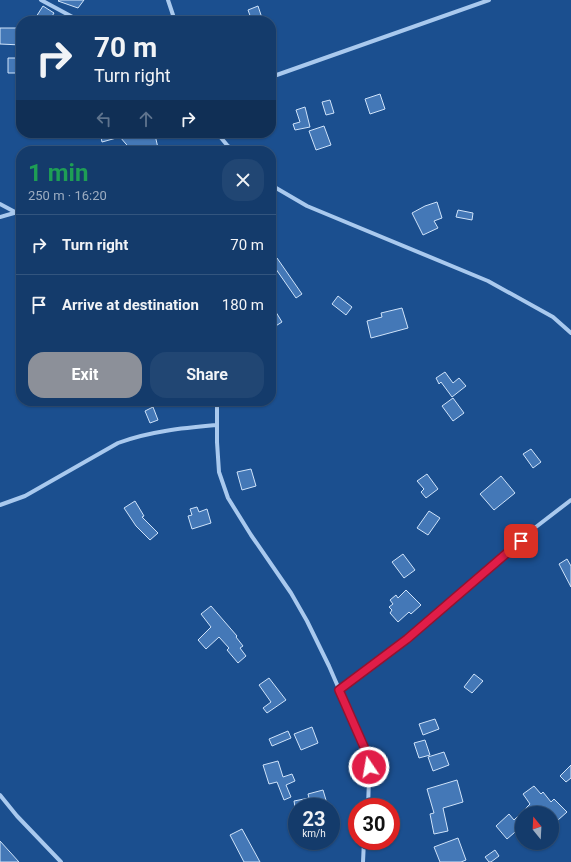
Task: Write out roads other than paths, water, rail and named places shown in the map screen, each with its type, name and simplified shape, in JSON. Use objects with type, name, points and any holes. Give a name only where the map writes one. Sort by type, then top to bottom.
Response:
[{"type":"street","points":[[41,0],[71,16]]},
{"type":"street","points":[[168,0],[173,16]]},
{"type":"street","points":[[276,75],[489,0]]},
{"type":"street","points":[[221,138],[228,146]]},
{"type":"street","points":[[276,187],[307,206],[488,281],[553,317],[571,333]]},
{"type":"street","points":[[0,204],[15,212]]},
{"type":"street","points":[[0,217],[15,212]]},
{"type":"street","points":[[217,406],[219,472],[228,498],[251,535],[292,594],[307,621],[368,756],[368,798]]},
{"type":"street","points":[[0,505],[25,496],[112,446],[134,437],[163,431],[217,425]]},
{"type":"street","points":[[339,690],[407,639],[532,530],[571,500]]},
{"type":"street","points":[[0,795],[17,816],[61,862]]},
{"type":"street","points":[[363,862],[364,850]]}]
